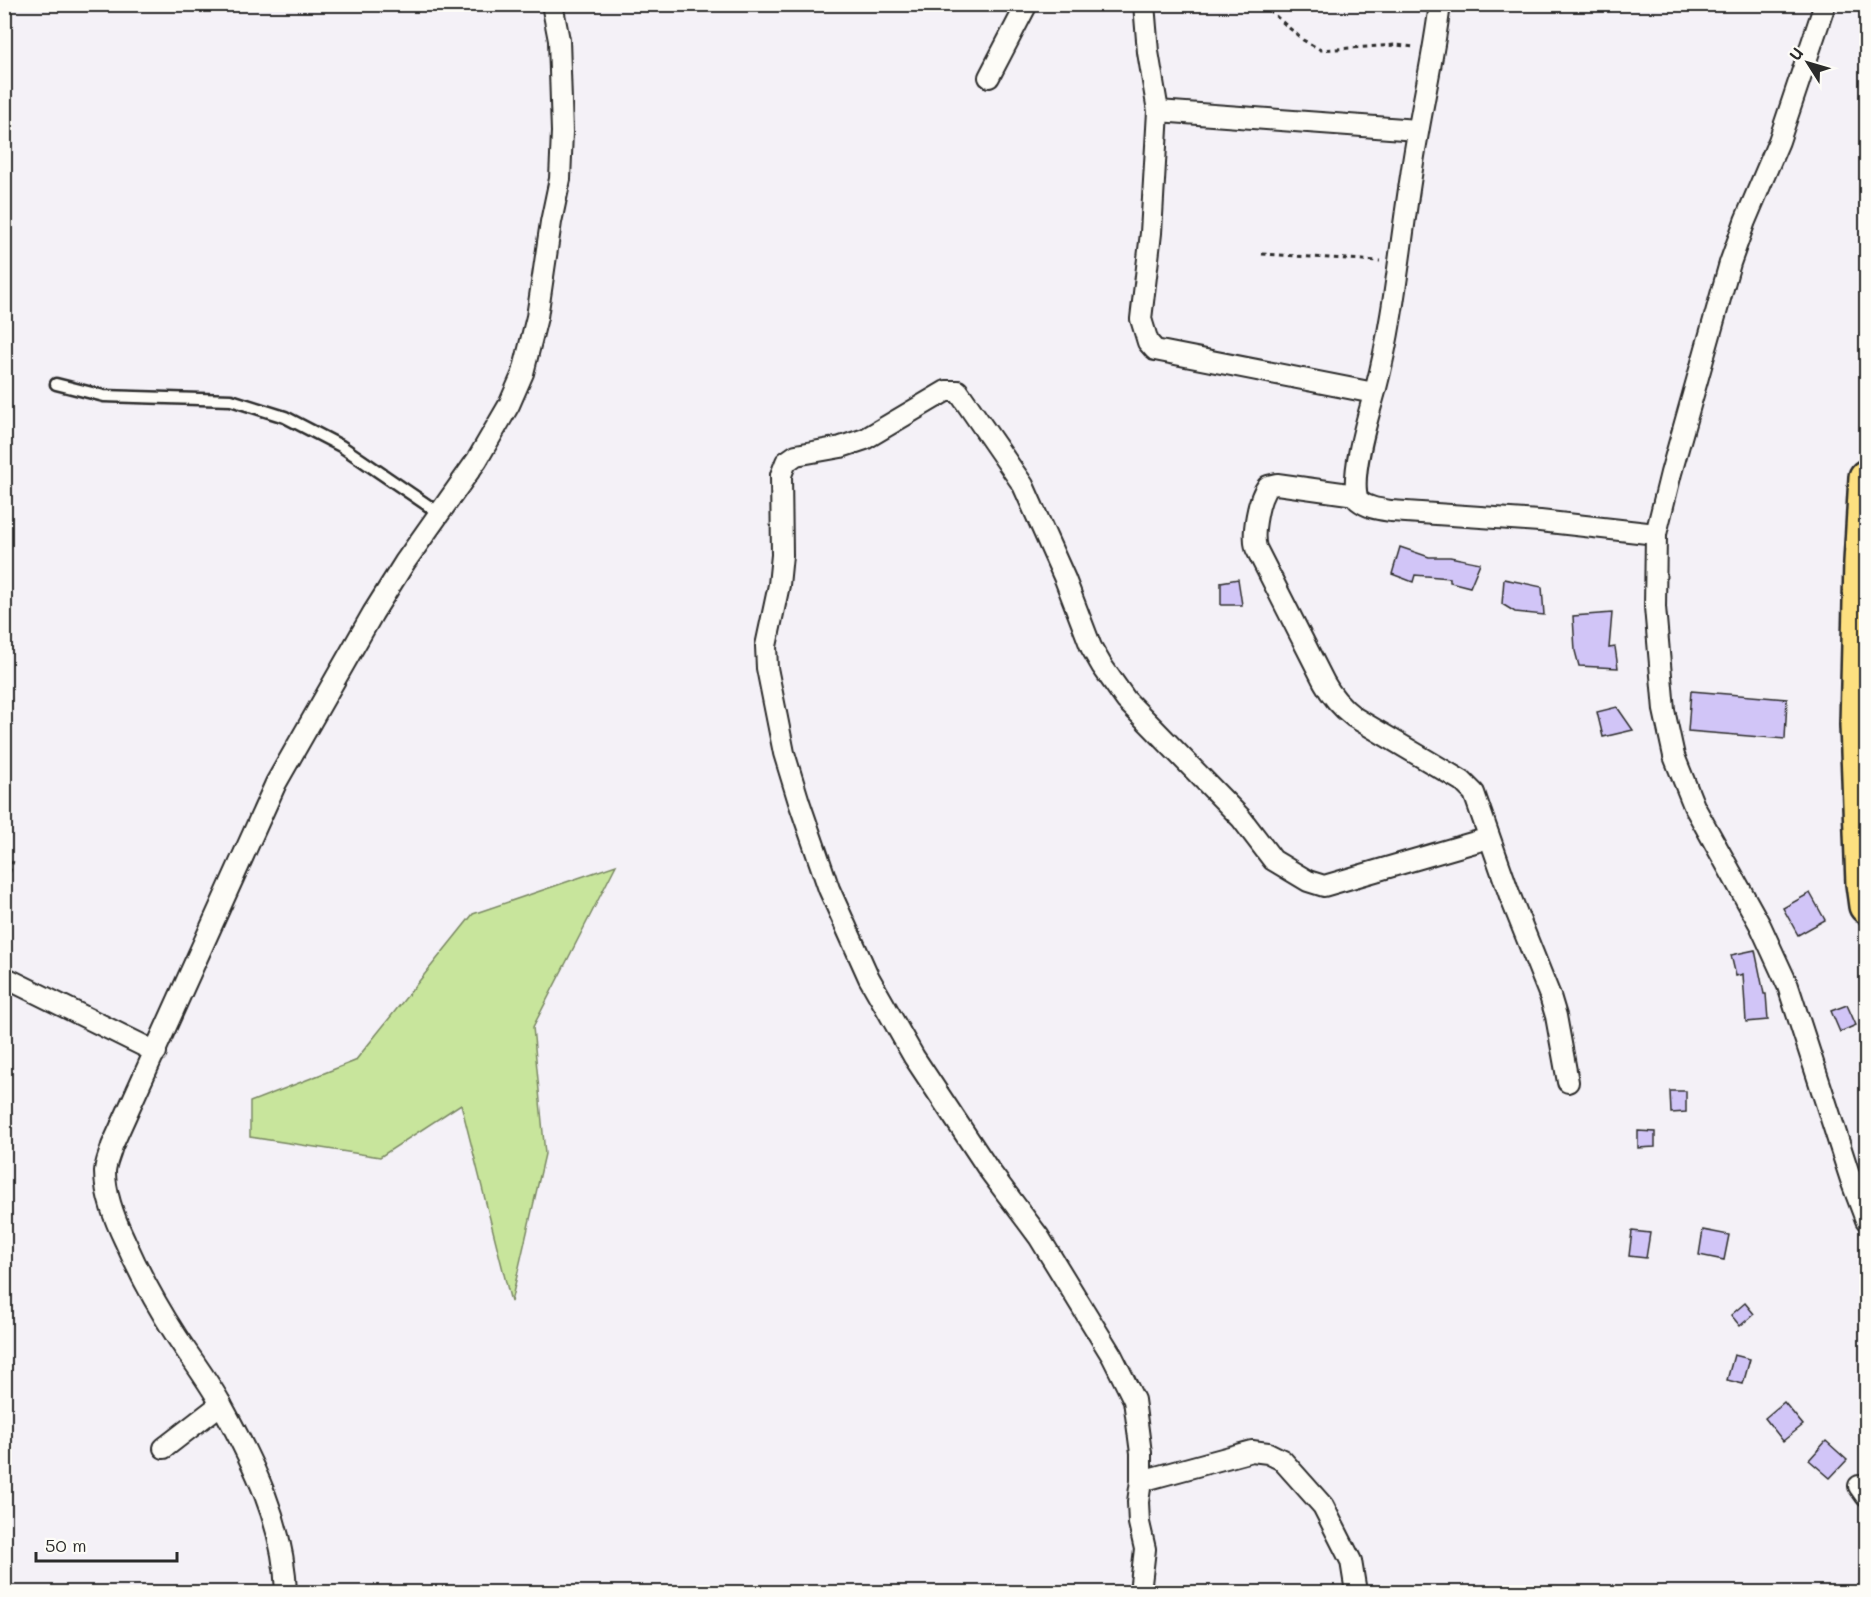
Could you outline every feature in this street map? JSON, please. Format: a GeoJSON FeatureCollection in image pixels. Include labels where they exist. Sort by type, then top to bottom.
{"type":"FeatureCollection","features":[{"type":"Feature","properties":{"kind":"highway"},"geometry":{"type":"LineString","coordinates":[[1866,477],[1861,562],[1857,725],[1863,884],[1866,906]]}},
{"type":"Feature","properties":{"kind":"street"},"geometry":{"type":"LineString","coordinates":[[286,1593],[285,1572],[276,1524],[258,1478],[221,1404],[175,1334],[141,1276],[116,1221],[107,1193],[105,1170],[112,1146],[276,783],[373,613],[477,460],[509,405],[523,373],[537,317],[550,222],[560,179],[562,132],[559,40],[552,4]]}},
{"type":"Feature","properties":{"kind":"street"},"geometry":{"type":"LineString","coordinates":[[988,76],[1028,4]]}},
{"type":"Feature","properties":{"kind":"street"},"geometry":{"type":"LineString","coordinates":[[1144,4],[1148,52],[1158,111],[1151,233],[1141,319],[1148,342],[1155,350],[1374,393]]}},
{"type":"Feature","properties":{"kind":"street"},"geometry":{"type":"LineString","coordinates":[[1356,495],[1361,443],[1387,347],[1418,130],[1434,50],[1440,4]]}},
{"type":"Feature","properties":{"kind":"street"},"geometry":{"type":"LineString","coordinates":[[1825,4],[1779,141],[1730,263],[1671,473],[1656,534],[1656,639],[1664,710],[1674,756],[1694,806],[1760,925],[1785,978],[1866,1220]]}},
{"type":"Feature","properties":{"kind":"street"},"geometry":{"type":"LineString","coordinates":[[1158,111],[1418,130]]}},
{"type":"Feature","properties":{"kind":"street"},"geometry":{"type":"LineString","coordinates":[[1140,1593],[1145,1549],[1139,1523],[1138,1502],[1141,1481],[1139,1425],[1134,1400],[1116,1365],[1040,1237],[989,1170],[914,1057],[880,998],[829,889],[802,813],[784,753],[766,657],[782,555],[782,475],[786,462],[796,455],[841,447],[865,439],[946,391],[958,391],[1023,485],[1065,579],[1091,647],[1102,666],[1132,707],[1241,818],[1273,860],[1308,881],[1324,886],[1489,838]]}},
{"type":"Feature","properties":{"kind":"street"},"geometry":{"type":"LineString","coordinates":[[1568,1082],[1550,996],[1474,793],[1469,787],[1354,717],[1332,696],[1256,548],[1253,536],[1263,495],[1268,486],[1277,484],[1356,495],[1365,505],[1391,511],[1540,522],[1656,534]]}},
{"type":"Feature","properties":{"kind":"street"},"geometry":{"type":"LineString","coordinates":[[4,977],[156,1052]]}},
{"type":"Feature","properties":{"kind":"street"},"geometry":{"type":"LineString","coordinates":[[164,1448],[221,1404]]}},
{"type":"Feature","properties":{"kind":"street"},"geometry":{"type":"LineString","coordinates":[[1141,1481],[1252,1451],[1268,1453],[1282,1460],[1316,1496],[1331,1518],[1351,1561],[1356,1593]]}},
{"type":"Feature","properties":{"kind":"lane"},"geometry":{"type":"LineString","coordinates":[[56,384],[104,396],[231,400],[285,417],[341,446],[439,513]]}},
{"type":"Feature","properties":{"kind":"path"},"geometry":{"type":"LineString","coordinates":[[1262,4],[1303,40],[1321,50],[1396,45],[1434,50]]}},
{"type":"Feature","properties":{"kind":"path"},"geometry":{"type":"LineString","coordinates":[[1262,254],[1398,262]]}},
{"type":"Feature","properties":{"kind":"path"},"geometry":{"type":"LineString","coordinates":[[4,890],[13,861]]}},
{"type":"Feature","properties":{"kind":"green space"},"geometry":{"type":"Polygon","coordinates":[[[616,865],[533,1027],[545,1154],[511,1302],[461,1104],[380,1157],[250,1137],[250,1102],[355,1061],[473,914],[616,865]]]}},
{"type":"Feature","properties":{"kind":"building"},"geometry":{"type":"Polygon","coordinates":[[[1400,547],[1429,557],[1450,557],[1480,563],[1470,587],[1450,582],[1450,578],[1415,575],[1413,582],[1392,574],[1400,547]]]}},
{"type":"Feature","properties":{"kind":"building"},"geometry":{"type":"Polygon","coordinates":[[[1238,579],[1242,605],[1221,605],[1221,582],[1238,579]]]}},
{"type":"Feature","properties":{"kind":"building"},"geometry":{"type":"Polygon","coordinates":[[[1504,579],[1542,587],[1544,615],[1515,612],[1502,604],[1504,579]]]}},
{"type":"Feature","properties":{"kind":"building"},"geometry":{"type":"Polygon","coordinates":[[[1612,613],[1609,648],[1615,647],[1618,668],[1579,666],[1575,651],[1573,616],[1612,613]]]}},
{"type":"Feature","properties":{"kind":"building"},"geometry":{"type":"Polygon","coordinates":[[[1691,691],[1787,699],[1785,739],[1688,731],[1691,691]]]}},
{"type":"Feature","properties":{"kind":"building"},"geometry":{"type":"Polygon","coordinates":[[[1617,707],[1633,730],[1603,737],[1597,712],[1617,707]]]}},
{"type":"Feature","properties":{"kind":"building"},"geometry":{"type":"Polygon","coordinates":[[[1810,893],[1825,920],[1798,935],[1783,908],[1810,893]]]}},
{"type":"Feature","properties":{"kind":"building"},"geometry":{"type":"Polygon","coordinates":[[[1755,950],[1764,994],[1766,994],[1768,1020],[1746,1022],[1743,974],[1736,976],[1731,955],[1755,950]]]}},
{"type":"Feature","properties":{"kind":"building"},"geometry":{"type":"Polygon","coordinates":[[[1847,1005],[1856,1025],[1840,1032],[1831,1011],[1847,1005]]]}},
{"type":"Feature","properties":{"kind":"building"},"geometry":{"type":"Polygon","coordinates":[[[1670,1091],[1686,1091],[1686,1112],[1671,1113],[1670,1091]]]}},
{"type":"Feature","properties":{"kind":"building"},"geometry":{"type":"Polygon","coordinates":[[[1638,1131],[1655,1132],[1655,1147],[1638,1148],[1638,1131]]]}},
{"type":"Feature","properties":{"kind":"building"},"geometry":{"type":"Polygon","coordinates":[[[1703,1230],[1729,1235],[1724,1260],[1699,1255],[1703,1230]]]}},
{"type":"Feature","properties":{"kind":"building"},"geometry":{"type":"Polygon","coordinates":[[[1632,1231],[1650,1233],[1646,1258],[1629,1256],[1632,1231]]]}},
{"type":"Feature","properties":{"kind":"building"},"geometry":{"type":"Polygon","coordinates":[[[1745,1303],[1754,1314],[1740,1326],[1731,1315],[1745,1303]]]}},
{"type":"Feature","properties":{"kind":"building"},"geometry":{"type":"Polygon","coordinates":[[[1734,1355],[1750,1359],[1743,1384],[1727,1380],[1734,1355]]]}},
{"type":"Feature","properties":{"kind":"building"},"geometry":{"type":"Polygon","coordinates":[[[1784,1402],[1803,1425],[1783,1441],[1765,1418],[1784,1402]]]}},
{"type":"Feature","properties":{"kind":"building"},"geometry":{"type":"Polygon","coordinates":[[[1826,1441],[1847,1460],[1830,1478],[1809,1460],[1826,1441]]]}}]}
